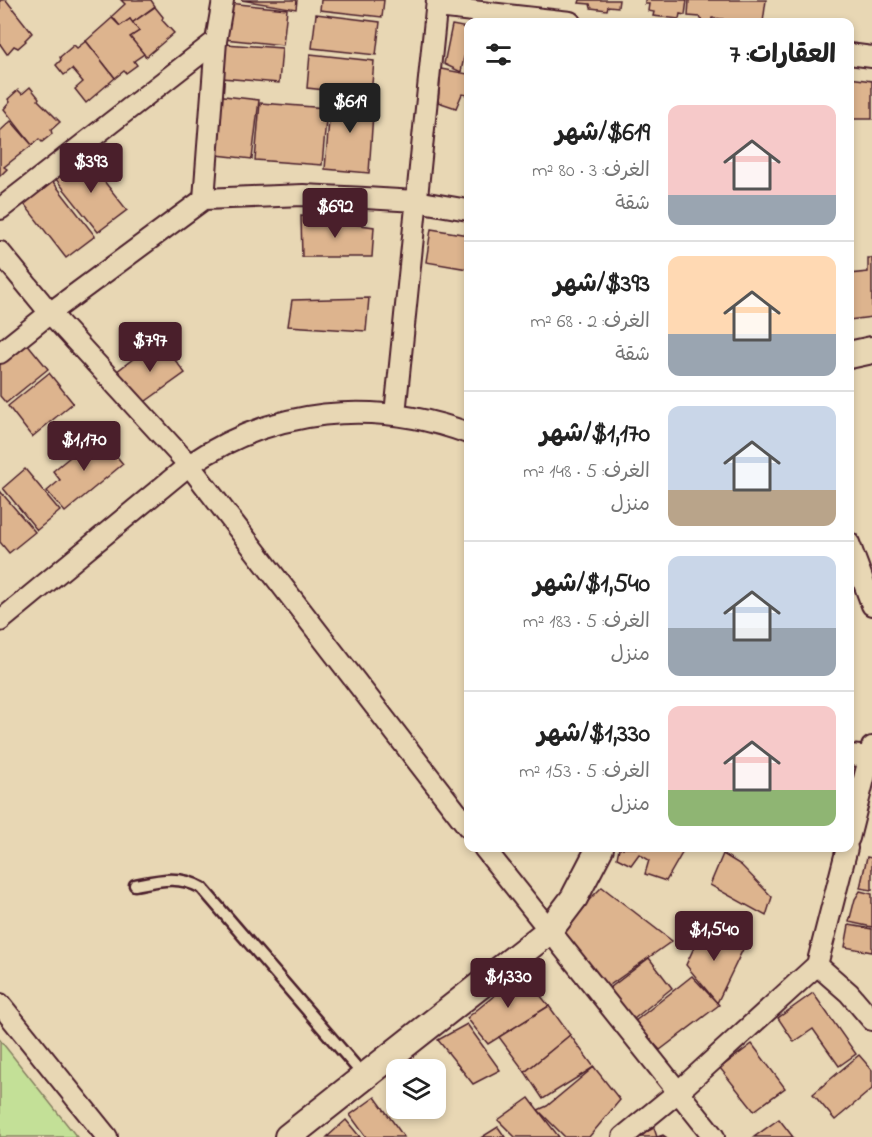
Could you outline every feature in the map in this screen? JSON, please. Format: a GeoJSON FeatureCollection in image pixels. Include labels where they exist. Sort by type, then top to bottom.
{"type":"FeatureCollection","features":[{"type":"Feature","properties":{"kind":"street"},"geometry":{"type":"LineString","coordinates":[[204,199],[216,41],[223,0]]}},
{"type":"Feature","properties":{"kind":"street"},"geometry":{"type":"LineString","coordinates":[[395,414],[437,4],[540,18]]}},
{"type":"Feature","properties":{"kind":"street"},"geometry":{"type":"LineString","coordinates":[[0,208],[216,41]]}},
{"type":"Feature","properties":{"kind":"street"},"geometry":{"type":"LineString","coordinates":[[854,55],[872,57]]}},
{"type":"Feature","properties":{"kind":"street"},"geometry":{"type":"LineString","coordinates":[[0,353],[204,199],[303,195],[416,201],[464,209]]}},
{"type":"Feature","properties":{"kind":"street"},"geometry":{"type":"LineString","coordinates":[[0,252],[50,313],[189,465],[464,822]]}},
{"type":"Feature","properties":{"kind":"street"},"geometry":{"type":"LineString","coordinates":[[854,354],[872,350]]}},
{"type":"Feature","properties":{"kind":"street"},"geometry":{"type":"LineString","coordinates":[[0,621],[189,465],[213,449],[250,432],[296,418],[345,412],[395,414],[441,423],[464,432]]}},
{"type":"Feature","properties":{"kind":"street"},"geometry":{"type":"LineString","coordinates":[[854,556],[872,604]]}},
{"type":"Feature","properties":{"kind":"street"},"geometry":{"type":"LineString","coordinates":[[854,755],[871,753],[854,819]]}},
{"type":"Feature","properties":{"kind":"street"},"geometry":{"type":"LineString","coordinates":[[487,852],[714,1137]]}},
{"type":"Feature","properties":{"kind":"street"},"geometry":{"type":"LineString","coordinates":[[288,1137],[549,931],[574,898],[598,852]]}},
{"type":"Feature","properties":{"kind":"street"},"geometry":{"type":"LineString","coordinates":[[622,1137],[678,1092],[817,965],[845,852]]}},
{"type":"Feature","properties":{"kind":"street"},"geometry":{"type":"LineString","coordinates":[[817,965],[849,993],[872,1020]]}},
{"type":"Feature","properties":{"kind":"street"},"geometry":{"type":"LineString","coordinates":[[0,1004],[107,1137]]}},
{"type":"Feature","properties":{"kind":"lane"},"geometry":{"type":"LineString","coordinates":[[135,885],[170,878],[192,882],[202,888],[363,1076]]}},
{"type":"Feature","properties":{"kind":"green space"},"geometry":{"type":"Polygon","coordinates":[[[0,1040],[77,1137],[0,1137],[0,1040]]]}},
{"type":"Feature","properties":{"kind":"building"},"geometry":{"type":"Polygon","coordinates":[[[0,0],[6,0],[32,33],[18,48],[14,46],[7,54],[0,44],[0,0]]]}},
{"type":"Feature","properties":{"kind":"building"},"geometry":{"type":"Polygon","coordinates":[[[121,0],[151,0],[155,6],[132,23],[130,19],[120,26],[112,16],[125,4],[121,0]]]}},
{"type":"Feature","properties":{"kind":"building"},"geometry":{"type":"Polygon","coordinates":[[[241,0],[297,0],[296,9],[241,0]]]}},
{"type":"Feature","properties":{"kind":"building"},"geometry":{"type":"Polygon","coordinates":[[[321,0],[384,0],[382,17],[320,10],[321,0]]]}},
{"type":"Feature","properties":{"kind":"building"},"geometry":{"type":"Polygon","coordinates":[[[580,0],[619,0],[618,7],[608,6],[607,10],[591,8],[590,4],[579,3],[580,0]]]}},
{"type":"Feature","properties":{"kind":"building"},"geometry":{"type":"Polygon","coordinates":[[[645,0],[687,0],[685,15],[680,14],[679,18],[653,16],[654,12],[648,11],[649,4],[645,4],[645,0]]]}},
{"type":"Feature","properties":{"kind":"building"},"geometry":{"type":"Polygon","coordinates":[[[689,0],[766,0],[764,18],[688,16],[689,0]]]}},
{"type":"Feature","properties":{"kind":"building"},"geometry":{"type":"Polygon","coordinates":[[[228,3],[287,9],[283,45],[224,39],[228,3]]]}},
{"type":"Feature","properties":{"kind":"building"},"geometry":{"type":"Polygon","coordinates":[[[155,7],[163,17],[162,20],[174,33],[146,57],[130,37],[139,31],[132,23],[155,7]]]}},
{"type":"Feature","properties":{"kind":"building"},"geometry":{"type":"Polygon","coordinates":[[[316,14],[380,22],[376,55],[312,48],[316,14]]]}},
{"type":"Feature","properties":{"kind":"building"},"geometry":{"type":"Polygon","coordinates":[[[112,18],[120,26],[130,19],[139,31],[130,37],[144,54],[134,61],[137,65],[115,78],[86,41],[112,18]]]}},
{"type":"Feature","properties":{"kind":"building"},"geometry":{"type":"Polygon","coordinates":[[[452,25],[464,27],[464,57],[461,72],[444,64],[452,25]]]}},
{"type":"Feature","properties":{"kind":"building"},"geometry":{"type":"Polygon","coordinates":[[[86,41],[115,78],[86,103],[75,89],[83,82],[72,69],[64,75],[56,65],[61,60],[60,57],[74,45],[77,48],[86,41]]]}},
{"type":"Feature","properties":{"kind":"building"},"geometry":{"type":"Polygon","coordinates":[[[225,44],[282,48],[279,83],[222,78],[225,44]]]}},
{"type":"Feature","properties":{"kind":"building"},"geometry":{"type":"Polygon","coordinates":[[[310,54],[374,61],[371,95],[307,88],[310,54]]]}},
{"type":"Feature","properties":{"kind":"building"},"geometry":{"type":"Polygon","coordinates":[[[441,69],[464,73],[464,94],[462,94],[456,108],[438,102],[441,69]]]}},
{"type":"Feature","properties":{"kind":"building"},"geometry":{"type":"Polygon","coordinates":[[[854,79],[872,81],[872,119],[854,119],[854,79]]]}},
{"type":"Feature","properties":{"kind":"building"},"geometry":{"type":"Polygon","coordinates":[[[30,87],[39,98],[38,100],[60,122],[51,130],[52,134],[42,142],[39,139],[32,145],[4,109],[10,102],[8,99],[18,90],[22,94],[30,87]]]}},
{"type":"Feature","properties":{"kind":"building"},"geometry":{"type":"Polygon","coordinates":[[[215,95],[259,100],[252,159],[208,154],[215,95]]]}},
{"type":"Feature","properties":{"kind":"building"},"geometry":{"type":"Polygon","coordinates":[[[326,95],[374,98],[369,173],[325,169],[330,108],[326,95]]]}},
{"type":"Feature","properties":{"kind":"building"},"geometry":{"type":"Polygon","coordinates":[[[260,103],[327,108],[322,165],[255,160],[260,103]]]}},
{"type":"Feature","properties":{"kind":"building"},"geometry":{"type":"Polygon","coordinates":[[[11,121],[32,145],[4,167],[7,169],[0,176],[0,131],[11,121]]]}},
{"type":"Feature","properties":{"kind":"building"},"geometry":{"type":"Polygon","coordinates":[[[84,156],[127,210],[98,232],[55,178],[84,156]]]}},
{"type":"Feature","properties":{"kind":"building"},"geometry":{"type":"Polygon","coordinates":[[[50,178],[95,236],[66,258],[21,200],[50,178]]]}},
{"type":"Feature","properties":{"kind":"building"},"geometry":{"type":"Polygon","coordinates":[[[301,216],[374,227],[372,257],[302,257],[301,216]]]}},
{"type":"Feature","properties":{"kind":"building"},"geometry":{"type":"Polygon","coordinates":[[[431,229],[464,234],[464,268],[426,262],[431,229]]]}},
{"type":"Feature","properties":{"kind":"building"},"geometry":{"type":"Polygon","coordinates":[[[868,258],[872,258],[872,317],[854,319],[854,273],[868,272],[868,258]]]}},
{"type":"Feature","properties":{"kind":"building"},"geometry":{"type":"Polygon","coordinates":[[[369,298],[366,331],[288,326],[292,300],[369,298]]]}},
{"type":"Feature","properties":{"kind":"building"},"geometry":{"type":"Polygon","coordinates":[[[159,339],[185,373],[139,406],[116,372],[159,339]]]}},
{"type":"Feature","properties":{"kind":"building"},"geometry":{"type":"Polygon","coordinates":[[[26,342],[48,369],[6,403],[0,396],[0,363],[26,342]]]}},
{"type":"Feature","properties":{"kind":"building"},"geometry":{"type":"Polygon","coordinates":[[[49,373],[73,403],[32,437],[8,406],[49,373]]]}},
{"type":"Feature","properties":{"kind":"building"},"geometry":{"type":"Polygon","coordinates":[[[98,434],[123,464],[65,512],[47,491],[60,480],[53,471],[98,434]]]}},
{"type":"Feature","properties":{"kind":"building"},"geometry":{"type":"Polygon","coordinates":[[[25,469],[60,511],[37,530],[3,488],[25,469]]]}},
{"type":"Feature","properties":{"kind":"building"},"geometry":{"type":"Polygon","coordinates":[[[0,491],[35,532],[9,553],[0,542],[0,491]]]}},
{"type":"Feature","properties":{"kind":"building"},"geometry":{"type":"Polygon","coordinates":[[[618,852],[683,852],[666,881],[645,874],[649,860],[639,854],[631,865],[617,858],[618,852]]]}},
{"type":"Feature","properties":{"kind":"building"},"geometry":{"type":"Polygon","coordinates":[[[723,854],[741,865],[772,897],[766,916],[710,885],[723,854]]]}},
{"type":"Feature","properties":{"kind":"building"},"geometry":{"type":"Polygon","coordinates":[[[867,857],[872,858],[872,890],[860,888],[867,857]]]}},
{"type":"Feature","properties":{"kind":"building"},"geometry":{"type":"Polygon","coordinates":[[[602,887],[672,941],[607,987],[559,930],[602,887]]]}},
{"type":"Feature","properties":{"kind":"building"},"geometry":{"type":"Polygon","coordinates":[[[860,891],[872,894],[872,927],[849,922],[855,899],[860,891]]]}},
{"type":"Feature","properties":{"kind":"building"},"geometry":{"type":"Polygon","coordinates":[[[849,925],[872,929],[872,952],[845,947],[849,925]]]}},
{"type":"Feature","properties":{"kind":"building"},"geometry":{"type":"Polygon","coordinates":[[[703,928],[744,947],[717,1003],[686,965],[703,928]]]}},
{"type":"Feature","properties":{"kind":"building"},"geometry":{"type":"Polygon","coordinates":[[[649,958],[672,988],[629,1023],[606,991],[649,958]]]}},
{"type":"Feature","properties":{"kind":"building"},"geometry":{"type":"Polygon","coordinates":[[[522,973],[549,1006],[488,1044],[467,1018],[522,973]]]}},
{"type":"Feature","properties":{"kind":"building"},"geometry":{"type":"Polygon","coordinates":[[[692,976],[719,1005],[660,1050],[634,1022],[692,976]]]}},
{"type":"Feature","properties":{"kind":"building"},"geometry":{"type":"Polygon","coordinates":[[[813,993],[856,1054],[839,1066],[813,1029],[794,1042],[778,1018],[813,993]]]}},
{"type":"Feature","properties":{"kind":"building"},"geometry":{"type":"Polygon","coordinates":[[[549,1006],[570,1035],[525,1072],[499,1037],[549,1006]]]}},
{"type":"Feature","properties":{"kind":"building"},"geometry":{"type":"Polygon","coordinates":[[[467,1024],[500,1070],[473,1084],[438,1040],[467,1024]]]}},
{"type":"Feature","properties":{"kind":"building"},"geometry":{"type":"Polygon","coordinates":[[[570,1035],[594,1067],[543,1099],[525,1072],[570,1035]]]}},
{"type":"Feature","properties":{"kind":"building"},"geometry":{"type":"Polygon","coordinates":[[[752,1044],[785,1088],[754,1111],[720,1068],[752,1044]]]}},
{"type":"Feature","properties":{"kind":"building"},"geometry":{"type":"Polygon","coordinates":[[[859,1055],[872,1070],[872,1089],[835,1120],[813,1094],[859,1055]]]}},
{"type":"Feature","properties":{"kind":"building"},"geometry":{"type":"Polygon","coordinates":[[[594,1067],[620,1100],[589,1137],[565,1137],[538,1110],[547,1106],[594,1067]]]}},
{"type":"Feature","properties":{"kind":"building"},"geometry":{"type":"Polygon","coordinates":[[[375,1097],[386,1112],[386,1119],[391,1119],[404,1137],[366,1137],[350,1115],[375,1097]]]}},
{"type":"Feature","properties":{"kind":"building"},"geometry":{"type":"Polygon","coordinates":[[[529,1098],[559,1137],[515,1137],[498,1120],[529,1098]]]}},
{"type":"Feature","properties":{"kind":"building"},"geometry":{"type":"Polygon","coordinates":[[[779,1119],[793,1137],[754,1137],[779,1119]]]}},
{"type":"Feature","properties":{"kind":"building"},"geometry":{"type":"Polygon","coordinates":[[[346,1120],[360,1137],[327,1137],[346,1120]]]}},
{"type":"Feature","properties":{"kind":"building"},"geometry":{"type":"Polygon","coordinates":[[[498,1127],[505,1137],[482,1137],[498,1127]]]}},
{"type":"Feature","properties":{"kind":"building"},"geometry":{"type":"Polygon","coordinates":[[[654,1128],[657,1137],[636,1137],[654,1128]]]}}]}
